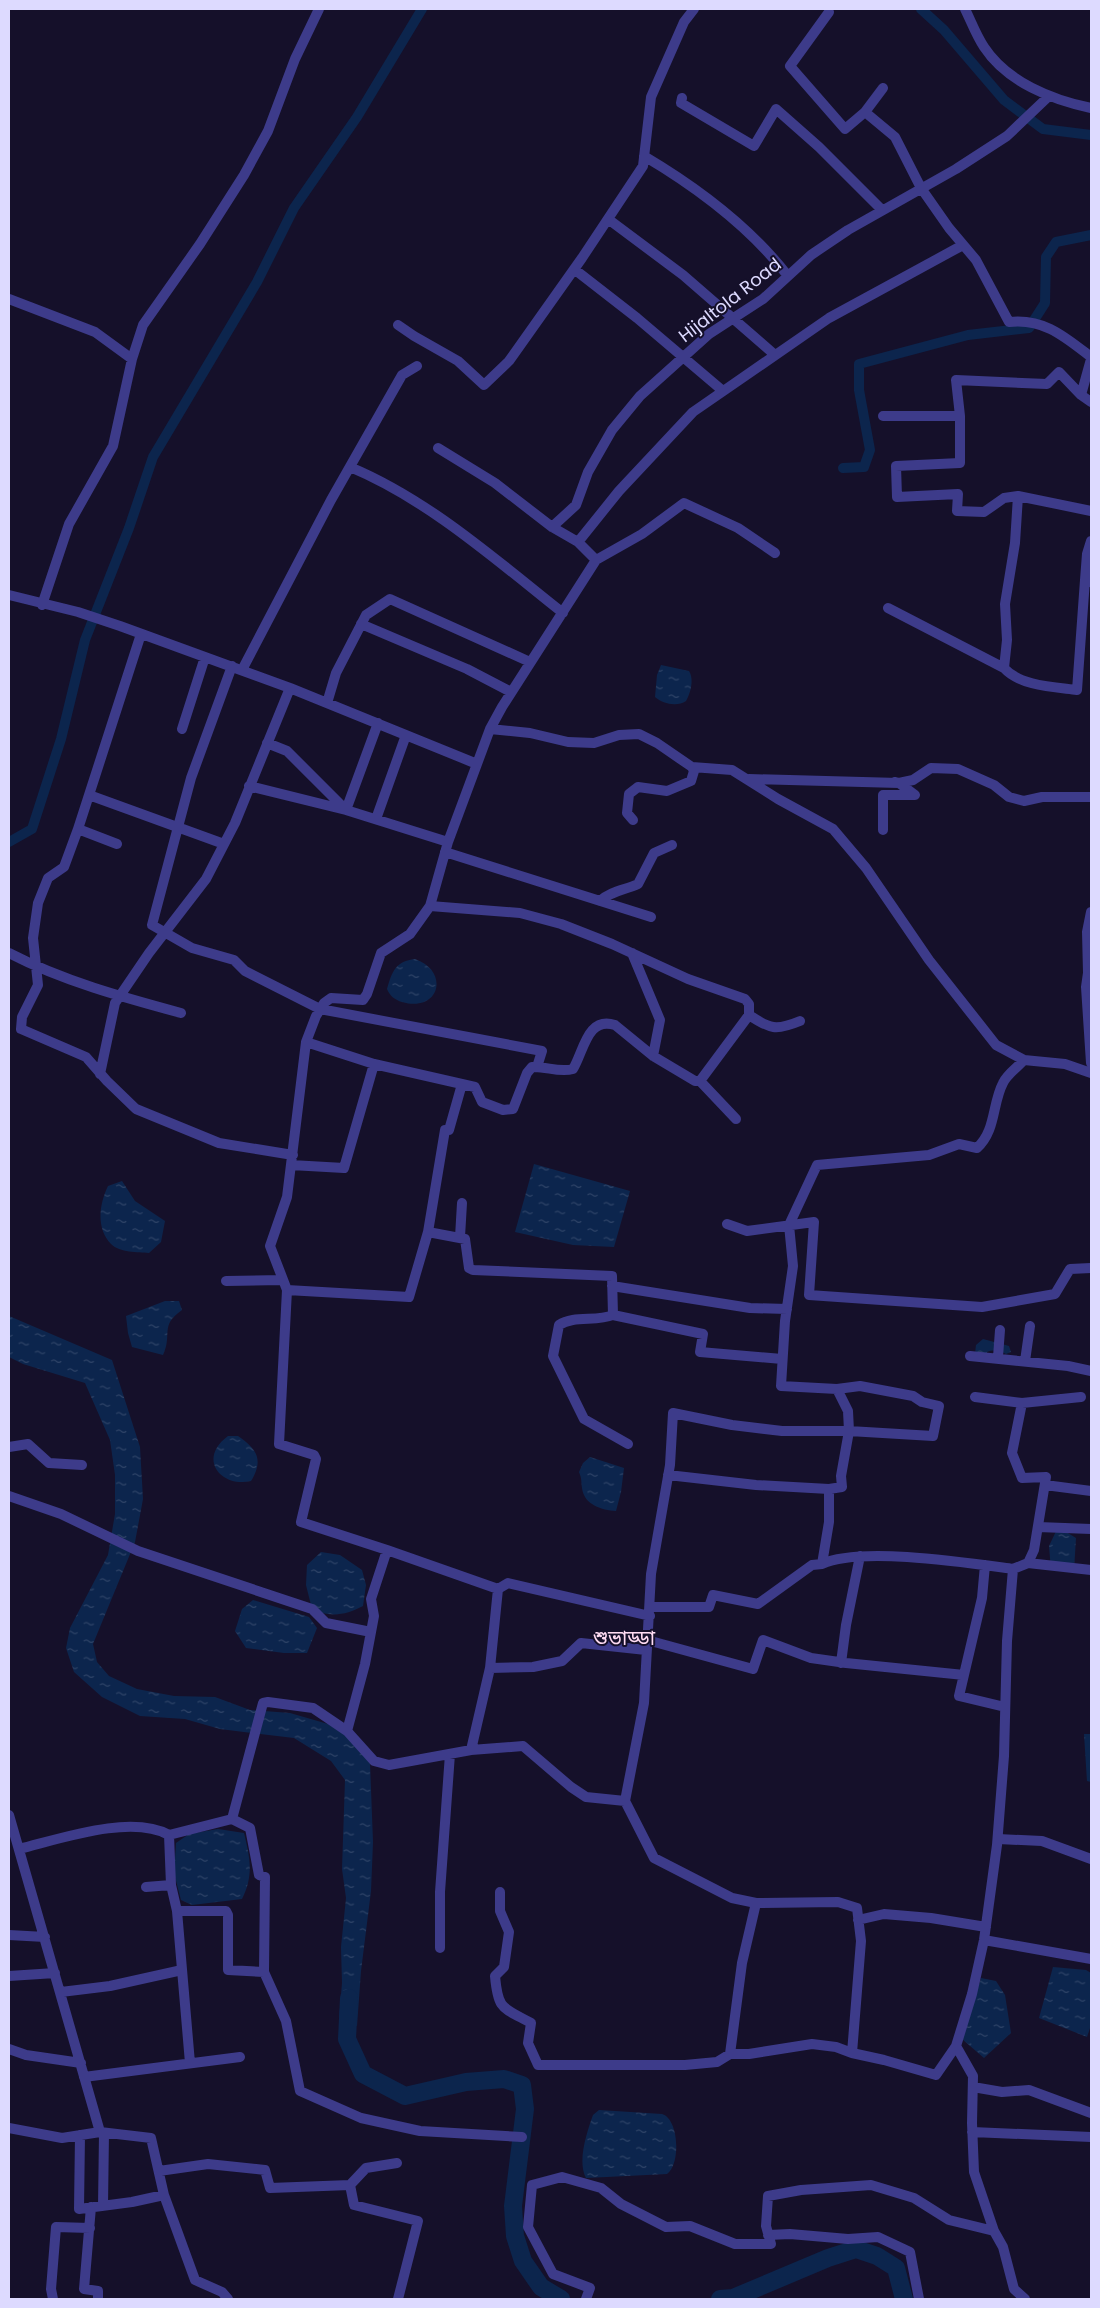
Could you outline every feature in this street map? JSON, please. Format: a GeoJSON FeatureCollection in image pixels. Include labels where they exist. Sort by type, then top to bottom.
{"type":"FeatureCollection","features":[{"type":"Feature","properties":{"kind":"street"},"geometry":{"type":"LineString","coordinates":[[42,605],[69,524],[113,446],[132,359],[143,325],[205,237],[244,175],[264,138],[295,59],[319,9]]}},
{"type":"Feature","properties":{"kind":"street"},"geometry":{"type":"LineString","coordinates":[[398,325],[458,361],[484,385],[509,360],[574,269],[643,166],[651,97],[684,22],[694,9]]}},
{"type":"Feature","properties":{"kind":"street"},"geometry":{"type":"LineString","coordinates":[[965,9],[984,47],[1002,66],[1028,86],[1049,96],[1091,108]]}},
{"type":"Feature","properties":{"kind":"street"},"geometry":{"type":"LineString","coordinates":[[829,12],[790,66],[845,129],[865,112],[883,88]]}},
{"type":"Feature","properties":{"kind":"street","name":"Hijaltola Road"},"geometry":{"type":"LineString","coordinates":[[552,527],[576,505],[588,472],[612,430],[640,396],[709,334],[763,298],[819,250],[848,230],[956,169],[1006,136],[1049,96]]}},
{"type":"Feature","properties":{"kind":"street"},"geometry":{"type":"LineString","coordinates":[[682,98],[681,103],[754,146],[776,109],[819,147],[882,210]]}},
{"type":"Feature","properties":{"kind":"street"},"geometry":{"type":"LineString","coordinates":[[865,112],[895,137],[921,188],[949,228],[976,260],[1009,322],[1026,320],[1060,333],[1091,358],[1081,395]]}},
{"type":"Feature","properties":{"kind":"street"},"geometry":{"type":"LineString","coordinates":[[644,156],[683,179],[733,220],[771,255],[788,276]]}},
{"type":"Feature","properties":{"kind":"street"},"geometry":{"type":"LineString","coordinates":[[608,219],[683,275],[775,355]]}},
{"type":"Feature","properties":{"kind":"street"},"geometry":{"type":"LineString","coordinates":[[578,542],[619,491],[693,412],[828,318],[963,245]]}},
{"type":"Feature","properties":{"kind":"street"},"geometry":{"type":"LineString","coordinates":[[574,269],[638,318],[723,392]]}},
{"type":"Feature","properties":{"kind":"street"},"geometry":{"type":"LineString","coordinates":[[9,299],[95,332],[132,359]]}},
{"type":"Feature","properties":{"kind":"street"},"geometry":{"type":"LineString","coordinates":[[242,670],[350,467],[402,375],[416,366]]}},
{"type":"Feature","properties":{"kind":"street"},"geometry":{"type":"LineString","coordinates":[[1091,402],[1081,395],[1058,372],[1047,384],[956,380],[960,416],[960,463],[896,466],[896,497],[958,494],[957,511],[984,512],[1004,498],[1018,496],[1091,511]]}},
{"type":"Feature","properties":{"kind":"street"},"geometry":{"type":"LineString","coordinates":[[883,416],[960,416]]}},
{"type":"Feature","properties":{"kind":"street"},"geometry":{"type":"LineString","coordinates":[[438,448],[494,483],[552,527],[578,542],[596,560]]}},
{"type":"Feature","properties":{"kind":"street"},"geometry":{"type":"LineString","coordinates":[[350,467],[382,480],[439,517],[562,613]]}},
{"type":"Feature","properties":{"kind":"street"},"geometry":{"type":"LineString","coordinates":[[1004,668],[1008,640],[1005,604],[1014,543],[1018,496]]}},
{"type":"Feature","properties":{"kind":"street"},"geometry":{"type":"LineString","coordinates":[[498,1589],[388,1550],[301,1522],[316,1459],[314,1455],[279,1444],[287,1290],[270,1246],[287,1197],[306,1042],[324,1003],[331,998],[362,1000],[367,994],[381,953],[410,934],[430,906],[448,842],[490,730],[511,692],[596,560],[642,534],[684,503],[738,528],[775,553]]}},
{"type":"Feature","properties":{"kind":"street"},"geometry":{"type":"LineString","coordinates":[[888,608],[1004,668],[1010,675],[1048,686],[1077,690],[1091,541]]}},
{"type":"Feature","properties":{"kind":"street"},"geometry":{"type":"LineString","coordinates":[[9,595],[42,605],[78,612],[232,666],[477,764]]}},
{"type":"Feature","properties":{"kind":"street"},"geometry":{"type":"LineString","coordinates":[[327,703],[336,673],[366,615],[390,599],[530,662]]}},
{"type":"Feature","properties":{"kind":"street"},"geometry":{"type":"LineString","coordinates":[[361,624],[467,670],[511,692]]}},
{"type":"Feature","properties":{"kind":"street"},"geometry":{"type":"LineString","coordinates":[[141,634],[64,867],[48,878],[38,903],[33,938],[38,985],[22,1017],[21,1029],[86,1057],[100,1074],[136,1109],[219,1143],[292,1160],[344,1168],[374,1064]]}},
{"type":"Feature","properties":{"kind":"street"},"geometry":{"type":"LineString","coordinates":[[182,728],[205,657]]}},
{"type":"Feature","properties":{"kind":"street"},"geometry":{"type":"LineString","coordinates":[[232,666],[191,778],[152,925],[192,948],[234,960],[245,971],[320,1009],[542,1050],[537,1067]]}},
{"type":"Feature","properties":{"kind":"street"},"geometry":{"type":"LineString","coordinates":[[100,1074],[115,1003],[165,932],[206,879],[250,786],[290,688]]}},
{"type":"Feature","properties":{"kind":"street"},"geometry":{"type":"LineString","coordinates":[[346,810],[378,723]]}},
{"type":"Feature","properties":{"kind":"street"},"geometry":{"type":"LineString","coordinates":[[490,730],[530,733],[568,742],[594,743],[620,734],[638,734],[657,743],[692,767],[732,770],[833,829],[866,868],[930,960],[996,1045],[1024,1060],[1065,1064],[1091,1073]]}},
{"type":"Feature","properties":{"kind":"street"},"geometry":{"type":"LineString","coordinates":[[376,819],[406,734]]}},
{"type":"Feature","properties":{"kind":"street"},"geometry":{"type":"LineString","coordinates":[[267,743],[287,751],[346,810]]}},
{"type":"Feature","properties":{"kind":"street"},"geometry":{"type":"LineString","coordinates":[[633,820],[628,813],[629,794],[638,787],[667,791],[690,781],[694,771],[692,767]]}},
{"type":"Feature","properties":{"kind":"street"},"geometry":{"type":"LineString","coordinates":[[747,779],[898,783],[913,780],[931,768],[958,769],[994,785],[1009,797],[1024,802],[1042,797],[1091,797]]}},
{"type":"Feature","properties":{"kind":"street"},"geometry":{"type":"LineString","coordinates":[[883,830],[883,795],[915,794],[884,777]]}},
{"type":"Feature","properties":{"kind":"street"},"geometry":{"type":"LineString","coordinates":[[250,786],[346,810],[448,842]]}},
{"type":"Feature","properties":{"kind":"street"},"geometry":{"type":"LineString","coordinates":[[89,795],[224,844]]}},
{"type":"Feature","properties":{"kind":"street"},"geometry":{"type":"LineString","coordinates":[[78,829],[117,844]]}},
{"type":"Feature","properties":{"kind":"street"},"geometry":{"type":"LineString","coordinates":[[600,901],[609,893],[620,892],[638,884],[654,853],[672,844]]}},
{"type":"Feature","properties":{"kind":"street"},"geometry":{"type":"LineString","coordinates":[[445,852],[651,917]]}},
{"type":"Feature","properties":{"kind":"street"},"geometry":{"type":"LineString","coordinates":[[430,906],[520,913],[561,924],[632,953],[688,979],[745,999],[749,1004],[749,1015],[700,1081]]}},
{"type":"Feature","properties":{"kind":"street"},"geometry":{"type":"LineString","coordinates":[[1091,912],[1087,932],[1090,973],[1086,987],[1091,1063]]}},
{"type":"Feature","properties":{"kind":"street"},"geometry":{"type":"LineString","coordinates":[[9,953],[36,967],[119,997],[181,1013]]}},
{"type":"Feature","properties":{"kind":"street"},"geometry":{"type":"LineString","coordinates":[[632,953],[660,1020],[653,1056]]}},
{"type":"Feature","properties":{"kind":"street"},"geometry":{"type":"LineString","coordinates":[[749,1015],[767,1027],[783,1028],[800,1021]]}},
{"type":"Feature","properties":{"kind":"street"},"geometry":{"type":"LineString","coordinates":[[306,1042],[374,1064],[477,1088],[482,1102],[503,1110],[513,1109],[527,1073],[532,1067],[553,1070],[573,1069],[593,1028],[602,1023],[616,1025],[653,1056],[696,1081],[700,1081],[736,1119]]}},
{"type":"Feature","properties":{"kind":"street"},"geometry":{"type":"LineString","coordinates":[[852,2053],[861,1941],[857,1908],[838,1902],[756,1903],[732,1898],[654,1858],[625,1801],[644,1702],[651,1574],[668,1475],[673,1413],[723,1424],[782,1431],[850,1431],[932,1436],[939,1406],[922,1402],[913,1396],[860,1386],[837,1389],[781,1386],[787,1309],[793,1266],[789,1225],[817,1165],[929,1155],[959,1144],[977,1148],[984,1141],[993,1120],[1003,1082],[1024,1060]]}},
{"type":"Feature","properties":{"kind":"street"},"geometry":{"type":"LineString","coordinates":[[287,1290],[409,1297],[428,1232],[445,1130],[449,1130],[462,1084]]}},
{"type":"Feature","properties":{"kind":"street"},"geometry":{"type":"LineString","coordinates":[[460,1237],[462,1203]]}},
{"type":"Feature","properties":{"kind":"street"},"geometry":{"type":"LineString","coordinates":[[727,1224],[747,1231],[814,1222],[809,1295],[982,1306],[1054,1294],[1070,1269],[1091,1268]]}},
{"type":"Feature","properties":{"kind":"street"},"geometry":{"type":"LineString","coordinates":[[428,1232],[460,1237],[467,1241],[469,1268],[473,1270],[612,1276],[613,1314]]}},
{"type":"Feature","properties":{"kind":"street"},"geometry":{"type":"LineString","coordinates":[[226,1282],[282,1280]]}},
{"type":"Feature","properties":{"kind":"street"},"geometry":{"type":"LineString","coordinates":[[612,1286],[750,1308],[787,1309]]}},
{"type":"Feature","properties":{"kind":"street"},"geometry":{"type":"LineString","coordinates":[[628,1444],[584,1419],[553,1356],[559,1325],[565,1320],[603,1319],[613,1314],[703,1334],[700,1352],[782,1359]]}},
{"type":"Feature","properties":{"kind":"street"},"geometry":{"type":"LineString","coordinates":[[1025,1360],[1030,1326]]}},
{"type":"Feature","properties":{"kind":"street"},"geometry":{"type":"LineString","coordinates":[[998,1357],[1000,1330]]}},
{"type":"Feature","properties":{"kind":"street"},"geometry":{"type":"LineString","coordinates":[[970,1356],[1025,1360],[1091,1371]]}},
{"type":"Feature","properties":{"kind":"street"},"geometry":{"type":"LineString","coordinates":[[668,1475],[756,1485],[829,1489],[842,1487],[841,1476],[850,1431],[848,1411],[837,1389]]}},
{"type":"Feature","properties":{"kind":"street"},"geometry":{"type":"LineString","coordinates":[[975,1397],[1022,1403],[1081,1397]]}},
{"type":"Feature","properties":{"kind":"street"},"geometry":{"type":"LineString","coordinates":[[1022,1403],[1012,1453],[1022,1478],[1046,1477],[1034,1550],[1028,1563]]}},
{"type":"Feature","properties":{"kind":"street"},"geometry":{"type":"LineString","coordinates":[[9,1447],[28,1444],[49,1463],[82,1465]]}},
{"type":"Feature","properties":{"kind":"street"},"geometry":{"type":"LineString","coordinates":[[1045,1485],[1091,1491]]}},
{"type":"Feature","properties":{"kind":"street"},"geometry":{"type":"LineString","coordinates":[[822,1564],[829,1522],[829,1489]]}},
{"type":"Feature","properties":{"kind":"street"},"geometry":{"type":"LineString","coordinates":[[9,1496],[61,1514],[138,1551],[250,1586],[312,1609],[326,1623],[371,1632]]}},
{"type":"Feature","properties":{"kind":"street"},"geometry":{"type":"LineString","coordinates":[[1038,1527],[1091,1529]]}},
{"type":"Feature","properties":{"kind":"street"},"geometry":{"type":"LineString","coordinates":[[347,1731],[374,1616],[371,1599],[388,1550]]}},
{"type":"Feature","properties":{"kind":"street"},"geometry":{"type":"LineString","coordinates":[[498,1589],[508,1583],[650,1611],[709,1607],[713,1594],[758,1604],[812,1565],[860,1556],[949,1561],[1013,1569],[1028,1563],[1091,1570]]}},
{"type":"Feature","properties":{"kind":"street"},"geometry":{"type":"LineString","coordinates":[[841,1663],[846,1625],[860,1556]]}},
{"type":"Feature","properties":{"kind":"street"},"geometry":{"type":"LineString","coordinates":[[985,1565],[982,1598],[959,1696],[1005,1707]]}},
{"type":"Feature","properties":{"kind":"street"},"geometry":{"type":"LineString","coordinates":[[500,1892],[500,1911],[509,1932],[504,1967],[495,1976],[497,1999],[506,2009],[531,2023],[528,2043],[538,2065],[717,2062],[730,2054],[749,2054],[812,2044],[836,2047],[936,2075],[956,2046],[972,1994],[986,1927],[998,1839],[1004,1756],[1007,1641],[1013,1569]]}},
{"type":"Feature","properties":{"kind":"street"},"geometry":{"type":"LineString","coordinates":[[472,1750],[490,1668],[498,1589]]}},
{"type":"Feature","properties":{"kind":"street"},"geometry":{"type":"LineString","coordinates":[[490,1668],[533,1667],[562,1661],[581,1643],[647,1645],[753,1669],[763,1640],[811,1658],[841,1663],[964,1675]]}},
{"type":"Feature","properties":{"kind":"street"},"geometry":{"type":"LineString","coordinates":[[232,1819],[263,1703],[268,1702],[313,1708],[347,1731],[374,1762],[389,1765],[472,1750],[523,1746],[571,1788],[586,1797],[625,1801]]}},
{"type":"Feature","properties":{"kind":"street"},"geometry":{"type":"LineString","coordinates":[[440,1948],[440,1892],[450,1754]]}},
{"type":"Feature","properties":{"kind":"street"},"geometry":{"type":"LineString","coordinates":[[19,1849],[118,1827],[157,1828],[169,1835],[232,1819],[250,1828],[259,1874],[265,1877],[264,1972],[286,2021],[300,2090],[361,2118],[412,2129],[522,2137]]}},
{"type":"Feature","properties":{"kind":"street"},"geometry":{"type":"LineString","coordinates":[[10,1820],[102,2133],[103,2206]]}},
{"type":"Feature","properties":{"kind":"street"},"geometry":{"type":"LineString","coordinates":[[169,1835],[171,1885],[177,1911],[190,2063]]}},
{"type":"Feature","properties":{"kind":"street"},"geometry":{"type":"LineString","coordinates":[[998,1839],[1042,1841],[1091,1859]]}},
{"type":"Feature","properties":{"kind":"street"},"geometry":{"type":"LineString","coordinates":[[146,1887],[171,1885]]}},
{"type":"Feature","properties":{"kind":"street"},"geometry":{"type":"LineString","coordinates":[[730,2054],[742,1963],[756,1903]]}},
{"type":"Feature","properties":{"kind":"street"},"geometry":{"type":"LineString","coordinates":[[177,1911],[226,1911],[228,1915],[228,1970],[264,1972]]}},
{"type":"Feature","properties":{"kind":"street"},"geometry":{"type":"LineString","coordinates":[[858,1920],[884,1914],[931,1918],[986,1927]]}},
{"type":"Feature","properties":{"kind":"street"},"geometry":{"type":"LineString","coordinates":[[9,1936],[45,1937]]}},
{"type":"Feature","properties":{"kind":"street"},"geometry":{"type":"LineString","coordinates":[[984,1940],[1091,1959]]}},
{"type":"Feature","properties":{"kind":"street"},"geometry":{"type":"LineString","coordinates":[[61,1992],[110,1986],[182,1970]]}},
{"type":"Feature","properties":{"kind":"street"},"geometry":{"type":"LineString","coordinates":[[9,1976],[55,1973]]}},
{"type":"Feature","properties":{"kind":"street"},"geometry":{"type":"LineString","coordinates":[[956,2046],[973,2076],[972,2132],[974,2172],[994,2231],[1003,2247],[1014,2289],[1025,2299]]}},
{"type":"Feature","properties":{"kind":"street"},"geometry":{"type":"LineString","coordinates":[[9,2050],[26,2055],[80,2063]]}},
{"type":"Feature","properties":{"kind":"street"},"geometry":{"type":"LineString","coordinates":[[84,2077],[240,2057]]}},
{"type":"Feature","properties":{"kind":"street"},"geometry":{"type":"LineString","coordinates":[[973,2087],[1002,2092],[1029,2090],[1091,2114]]}},
{"type":"Feature","properties":{"kind":"street"},"geometry":{"type":"LineString","coordinates":[[9,2128],[62,2138],[102,2133],[150,2138],[164,2195],[195,2280],[222,2292],[228,2299]]}},
{"type":"Feature","properties":{"kind":"street"},"geometry":{"type":"LineString","coordinates":[[972,2132],[1091,2136]]}},
{"type":"Feature","properties":{"kind":"street"},"geometry":{"type":"LineString","coordinates":[[80,2135],[79,2209],[132,2202],[164,2195]]}},
{"type":"Feature","properties":{"kind":"street"},"geometry":{"type":"LineString","coordinates":[[159,2171],[208,2164],[265,2170],[270,2188],[350,2185],[366,2168],[397,2163]]}},
{"type":"Feature","properties":{"kind":"street"},"geometry":{"type":"LineString","coordinates":[[586,2299],[590,2288],[553,2274],[528,2227],[532,2185],[562,2177],[601,2188],[621,2204],[666,2227],[690,2226],[735,2244],[771,2244],[766,2226],[768,2196],[801,2190],[871,2185],[914,2198],[949,2220],[994,2231]]}},
{"type":"Feature","properties":{"kind":"street"},"geometry":{"type":"LineString","coordinates":[[350,2185],[354,2206],[418,2221],[398,2299]]}},
{"type":"Feature","properties":{"kind":"street"},"geometry":{"type":"LineString","coordinates":[[91,2207],[84,2289],[98,2291],[98,2299]]}},
{"type":"Feature","properties":{"kind":"street"},"geometry":{"type":"LineString","coordinates":[[53,2299],[51,2289],[56,2227],[90,2228]]}},
{"type":"Feature","properties":{"kind":"street"},"geometry":{"type":"LineString","coordinates":[[768,2235],[790,2234],[848,2239],[878,2237],[910,2252],[919,2299]]}},
{"type":"Feature","properties":{"kind":"water"},"geometry":{"type":"Polygon","coordinates":[[[661,665],[689,671],[691,674],[691,686],[686,701],[670,704],[655,697],[657,675],[661,665]]]}},
{"type":"Feature","properties":{"kind":"water"},"geometry":{"type":"Polygon","coordinates":[[[415,959],[426,965],[433,972],[436,989],[425,1002],[415,1004],[395,999],[387,989],[396,968],[403,962],[415,959]]]}},
{"type":"Feature","properties":{"kind":"water"},"geometry":{"type":"Polygon","coordinates":[[[534,1164],[630,1191],[614,1247],[573,1245],[515,1232],[534,1164]]]}},
{"type":"Feature","properties":{"kind":"water"},"geometry":{"type":"Polygon","coordinates":[[[122,1181],[135,1201],[165,1221],[161,1242],[149,1253],[129,1252],[119,1249],[111,1244],[103,1231],[100,1216],[105,1193],[108,1186],[122,1181]]]}},
{"type":"Feature","properties":{"kind":"water"},"geometry":{"type":"Polygon","coordinates":[[[165,1301],[179,1301],[182,1310],[171,1321],[163,1355],[132,1347],[126,1316],[165,1301]]]}},
{"type":"Feature","properties":{"kind":"water"},"geometry":{"type":"Polygon","coordinates":[[[9,1316],[112,1360],[140,1447],[143,1499],[135,1542],[93,1644],[97,1662],[109,1676],[137,1689],[174,1696],[215,1697],[250,1710],[290,1713],[328,1724],[351,1738],[370,1763],[373,1842],[371,1891],[361,1971],[357,2026],[339,2019],[342,1983],[341,1947],[346,1898],[342,1869],[345,1780],[331,1761],[294,1738],[220,1729],[185,1719],[140,1716],[102,1697],[74,1672],[66,1648],[70,1628],[108,1555],[115,1514],[115,1475],[110,1440],[85,1383],[23,1364],[9,1357],[9,1316]]]}},
{"type":"Feature","properties":{"kind":"water"},"geometry":{"type":"Polygon","coordinates":[[[983,1339],[1009,1346],[1011,1352],[1006,1354],[990,1351],[987,1352],[987,1357],[975,1354],[976,1345],[983,1339]]]}},
{"type":"Feature","properties":{"kind":"water"},"geometry":{"type":"Polygon","coordinates":[[[228,1436],[238,1436],[254,1450],[258,1461],[251,1481],[231,1480],[217,1470],[214,1463],[214,1454],[219,1445],[228,1436]]]}},
{"type":"Feature","properties":{"kind":"water"},"geometry":{"type":"Polygon","coordinates":[[[590,1457],[624,1468],[616,1511],[594,1505],[583,1494],[579,1472],[583,1463],[590,1457]]]}},
{"type":"Feature","properties":{"kind":"water"},"geometry":{"type":"Polygon","coordinates":[[[1058,1527],[1076,1538],[1074,1570],[1051,1570],[1049,1546],[1058,1527]]]}},
{"type":"Feature","properties":{"kind":"water"},"geometry":{"type":"Polygon","coordinates":[[[321,1552],[340,1555],[362,1570],[366,1585],[363,1606],[350,1612],[338,1614],[325,1614],[312,1609],[306,1585],[307,1565],[321,1552]]]}},
{"type":"Feature","properties":{"kind":"water"},"geometry":{"type":"Polygon","coordinates":[[[253,1600],[309,1617],[317,1628],[307,1653],[284,1653],[246,1648],[235,1631],[242,1609],[253,1600]]]}},
{"type":"Feature","properties":{"kind":"water"},"geometry":{"type":"Polygon","coordinates":[[[1084,1734],[1091,1734],[1091,1782],[1087,1781],[1084,1734]]]}},
{"type":"Feature","properties":{"kind":"water"},"geometry":{"type":"Polygon","coordinates":[[[218,1829],[244,1833],[250,1866],[246,1890],[242,1899],[192,1905],[181,1900],[174,1873],[176,1843],[189,1834],[218,1829]]]}},
{"type":"Feature","properties":{"kind":"water"},"geometry":{"type":"Polygon","coordinates":[[[1053,1967],[1086,1970],[1091,1973],[1091,2025],[1087,2037],[1039,2018],[1053,1967]]]}},
{"type":"Feature","properties":{"kind":"water"},"geometry":{"type":"Polygon","coordinates":[[[981,1978],[996,1981],[1005,1995],[1011,2033],[984,2058],[962,2039],[981,1978]]]}},
{"type":"Feature","properties":{"kind":"water"},"geometry":{"type":"Polygon","coordinates":[[[599,2110],[662,2114],[668,2118],[675,2133],[676,2142],[675,2161],[672,2169],[667,2174],[586,2178],[582,2163],[584,2146],[593,2115],[599,2110]]]}},
{"type":"Feature","properties":{"kind":"waterway"},"geometry":{"type":"LineString","coordinates":[[9,842],[32,829],[61,739],[85,640],[129,528],[153,457],[257,282],[294,208],[357,117],[422,9]]}},
{"type":"Feature","properties":{"kind":"waterway"},"geometry":{"type":"LineString","coordinates":[[921,9],[944,30],[1004,100],[1043,129],[1091,135]]}},
{"type":"Feature","properties":{"kind":"waterway"},"geometry":{"type":"LineString","coordinates":[[843,468],[864,467],[870,450],[859,390],[859,364],[968,335],[1029,328],[1045,303],[1046,257],[1056,242],[1091,235]]}},
{"type":"Feature","properties":{"kind":"waterway"},"geometry":{"type":"LineString","coordinates":[[349,1998],[347,2039],[363,2074],[405,2096],[466,2082],[504,2079],[522,2085],[525,2109],[513,2206],[515,2236],[523,2261],[541,2287],[561,2299]]}},
{"type":"Feature","properties":{"kind":"waterway"},"geometry":{"type":"LineString","coordinates":[[720,2299],[733,2298],[828,2258],[856,2249],[877,2256],[896,2268],[904,2299]]}},
{"type":"Feature","properties":{"kind":"district","name":"শুভাড্ডা"},"geometry":{"type":"Point","coordinates":[624,1638]}}]}
